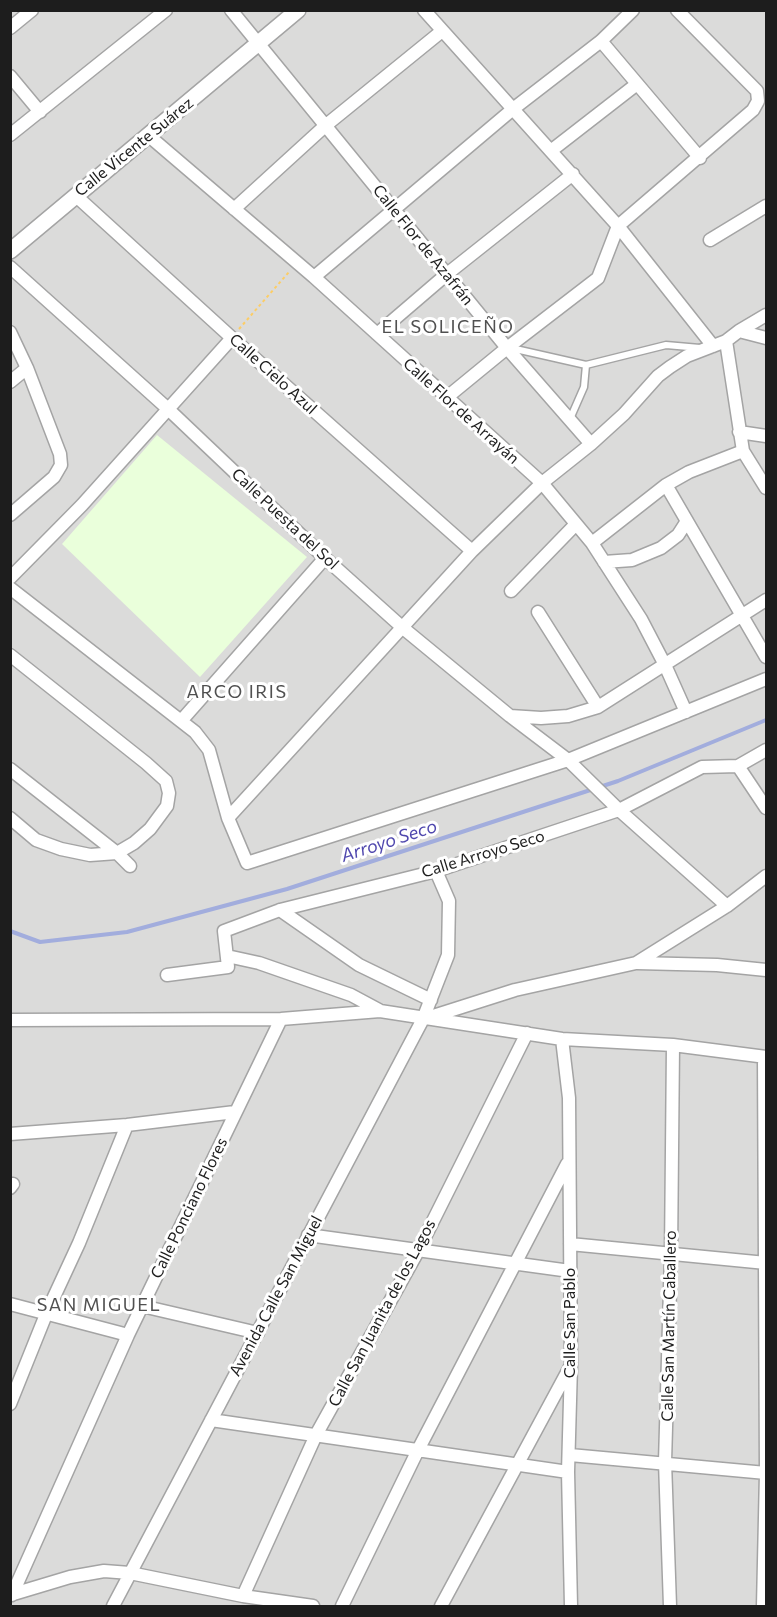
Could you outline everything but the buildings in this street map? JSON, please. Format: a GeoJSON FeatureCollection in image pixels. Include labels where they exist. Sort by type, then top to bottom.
{"type":"FeatureCollection","features":[{"type":"Feature","properties":{"kind":"street"},"geometry":{"type":"LineString","coordinates":[[10,28],[32,10]]}},
{"type":"Feature","properties":{"kind":"street"},"geometry":{"type":"LineString","coordinates":[[10,135],[166,10]]}},
{"type":"Feature","properties":{"kind":"street","name":"Calle Flor de Azafrán"},"geometry":{"type":"LineString","coordinates":[[231,10],[507,348],[591,444]]}},
{"type":"Feature","properties":{"kind":"street","name":"Calle Vicente Suárez"},"geometry":{"type":"LineString","coordinates":[[10,250],[298,10]]}},
{"type":"Feature","properties":{"kind":"street"},"geometry":{"type":"LineString","coordinates":[[424,10],[618,226],[709,347]]}},
{"type":"Feature","properties":{"kind":"street"},"geometry":{"type":"LineString","coordinates":[[314,277],[513,109],[601,41],[633,10]]}},
{"type":"Feature","properties":{"kind":"street"},"geometry":{"type":"LineString","coordinates":[[446,398],[598,278],[618,226],[700,158],[753,110],[758,101],[757,91],[677,10]]}},
{"type":"Feature","properties":{"kind":"street"},"geometry":{"type":"LineString","coordinates":[[234,209],[325,126],[442,31]]}},
{"type":"Feature","properties":{"kind":"street"},"geometry":{"type":"LineString","coordinates":[[601,41],[700,158]]}},
{"type":"Feature","properties":{"kind":"street"},"geometry":{"type":"LineString","coordinates":[[10,76],[40,112]]}},
{"type":"Feature","properties":{"kind":"street"},"geometry":{"type":"LineString","coordinates":[[552,150],[637,84]]}},
{"type":"Feature","properties":{"kind":"street","name":"Calle Flor de Arrayán"},"geometry":{"type":"LineString","coordinates":[[149,136],[314,277],[542,483],[592,543],[640,619],[665,665],[686,712]]}},
{"type":"Feature","properties":{"kind":"street"},"geometry":{"type":"LineString","coordinates":[[377,334],[447,274],[573,174]]}},
{"type":"Feature","properties":{"kind":"street","name":"Calle Cielo Azul"},"geometry":{"type":"LineString","coordinates":[[75,195],[472,551]]}},
{"type":"Feature","properties":{"kind":"street"},"geometry":{"type":"LineString","coordinates":[[710,240],[766,206]]}},
{"type":"Feature","properties":{"kind":"street","name":"Calle Puesta del Sol"},"geometry":{"type":"LineString","coordinates":[[10,267],[167,408],[325,558],[403,628],[510,716],[573,764],[607,800],[727,906]]}},
{"type":"Feature","properties":{"kind":"street"},"geometry":{"type":"LineString","coordinates":[[228,818],[472,551],[542,483],[624,414],[658,376],[687,356],[726,341],[766,315]]}},
{"type":"Feature","properties":{"kind":"street"},"geometry":{"type":"LineString","coordinates":[[739,331],[766,338]]}},
{"type":"Feature","properties":{"kind":"street"},"geometry":{"type":"LineString","coordinates":[[10,333],[27,368],[60,454],[61,465],[54,477],[11,515]]}},
{"type":"Feature","properties":{"kind":"street"},"geometry":{"type":"LineString","coordinates":[[10,578],[90,496],[232,338]]}},
{"type":"Feature","properties":{"kind":"street"},"geometry":{"type":"LineString","coordinates":[[726,341],[743,451],[766,488]]}},
{"type":"Feature","properties":{"kind":"street"},"geometry":{"type":"LineString","coordinates":[[10,382],[27,368]]}},
{"type":"Feature","properties":{"kind":"street"},"geometry":{"type":"LineString","coordinates":[[739,432],[766,436]]}},
{"type":"Feature","properties":{"kind":"street"},"geometry":{"type":"LineString","coordinates":[[592,543],[666,485],[689,472],[743,451]]}},
{"type":"Feature","properties":{"kind":"street"},"geometry":{"type":"LineString","coordinates":[[666,485],[766,657]]}},
{"type":"Feature","properties":{"kind":"street"},"geometry":{"type":"LineString","coordinates":[[604,562],[632,560],[661,548],[678,535],[687,521]]}},
{"type":"Feature","properties":{"kind":"street"},"geometry":{"type":"LineString","coordinates":[[511,591],[576,524]]}},
{"type":"Feature","properties":{"kind":"street"},"geometry":{"type":"LineString","coordinates":[[180,721],[325,558]]}},
{"type":"Feature","properties":{"kind":"street"},"geometry":{"type":"LineString","coordinates":[[10,588],[195,732],[209,750],[228,818],[247,863],[573,764],[686,712],[766,679]]}},
{"type":"Feature","properties":{"kind":"street"},"geometry":{"type":"LineString","coordinates":[[510,716],[541,718],[568,716],[598,707],[766,600]]}},
{"type":"Feature","properties":{"kind":"street"},"geometry":{"type":"LineString","coordinates":[[538,612],[598,707]]}},
{"type":"Feature","properties":{"kind":"street"},"geometry":{"type":"LineString","coordinates":[[10,655],[146,763],[166,782],[169,792],[167,806],[150,829],[134,843],[117,853],[90,855],[61,849],[36,840],[10,818]]}},
{"type":"Feature","properties":{"kind":"street","name":"Calle Arroyo Seco"},"geometry":{"type":"LineString","coordinates":[[227,962],[224,931],[280,910],[435,871],[619,810],[702,767],[738,766],[766,750]]}},
{"type":"Feature","properties":{"kind":"street"},"geometry":{"type":"LineString","coordinates":[[738,766],[766,808]]}},
{"type":"Feature","properties":{"kind":"street"},"geometry":{"type":"LineString","coordinates":[[10,769],[117,853],[130,866]]}},
{"type":"Feature","properties":{"kind":"street","name":"Avenida Calle San Miguel"},"geometry":{"type":"LineString","coordinates":[[113,1606],[423,1019],[448,956],[449,902],[435,871]]}},
{"type":"Feature","properties":{"kind":"street"},"geometry":{"type":"LineString","coordinates":[[636,963],[761,884],[766,876]]}},
{"type":"Feature","properties":{"kind":"street"},"geometry":{"type":"LineString","coordinates":[[280,910],[359,965],[431,1000]]}},
{"type":"Feature","properties":{"kind":"street"},"geometry":{"type":"LineString","coordinates":[[167,975],[227,962],[260,963],[351,995],[380,1011]]}},
{"type":"Feature","properties":{"kind":"street"},"geometry":{"type":"LineString","coordinates":[[423,1019],[515,990],[636,963],[717,965],[766,970]]}},
{"type":"Feature","properties":{"kind":"street"},"geometry":{"type":"LineString","coordinates":[[10,1020],[281,1019],[380,1011],[562,1039],[672,1045],[766,1057],[766,1473],[763,1606]]}},
{"type":"Feature","properties":{"kind":"street","name":"Calle Ponciano Flores"},"geometry":{"type":"LineString","coordinates":[[11,1595],[128,1335],[281,1019]]}},
{"type":"Feature","properties":{"kind":"street","name":"Calle San Juanita de los Lagos"},"geometry":{"type":"LineString","coordinates":[[243,1596],[316,1435],[418,1251],[527,1033]]}},
{"type":"Feature","properties":{"kind":"street","name":"Calle San Pablo"},"geometry":{"type":"LineString","coordinates":[[562,1039],[569,1098],[571,1365],[568,1472],[571,1606]]}},
{"type":"Feature","properties":{"kind":"street","name":"Calle San Martín Caballero"},"geometry":{"type":"LineString","coordinates":[[670,1606],[665,1462],[671,1254],[672,1045]]}},
{"type":"Feature","properties":{"kind":"street"},"geometry":{"type":"LineString","coordinates":[[10,1134],[127,1125],[235,1112]]}},
{"type":"Feature","properties":{"kind":"street"},"geometry":{"type":"LineString","coordinates":[[10,1404],[47,1312],[80,1243],[127,1125]]}},
{"type":"Feature","properties":{"kind":"street"},"geometry":{"type":"LineString","coordinates":[[342,1606],[418,1450],[569,1160]]}},
{"type":"Feature","properties":{"kind":"street"},"geometry":{"type":"LineString","coordinates":[[308,1235],[570,1271]]}},
{"type":"Feature","properties":{"kind":"street"},"geometry":{"type":"LineString","coordinates":[[570,1244],[766,1263]]}},
{"type":"Feature","properties":{"kind":"street"},"geometry":{"type":"LineString","coordinates":[[10,1304],[128,1335]]}},
{"type":"Feature","properties":{"kind":"street"},"geometry":{"type":"LineString","coordinates":[[142,1306],[258,1333]]}},
{"type":"Feature","properties":{"kind":"street"},"geometry":{"type":"LineString","coordinates":[[441,1606],[571,1365]]}},
{"type":"Feature","properties":{"kind":"street"},"geometry":{"type":"LineString","coordinates":[[211,1420],[568,1472]]}},
{"type":"Feature","properties":{"kind":"street"},"geometry":{"type":"LineString","coordinates":[[570,1455],[766,1473]]}},
{"type":"Feature","properties":{"kind":"street"},"geometry":{"type":"LineString","coordinates":[[11,1595],[70,1577],[104,1571],[313,1606]]}},
{"type":"Feature","properties":{"kind":"lane"},"geometry":{"type":"LineString","coordinates":[[507,348],[586,365],[666,345],[709,347]]}},
{"type":"Feature","properties":{"kind":"lane"},"geometry":{"type":"LineString","coordinates":[[570,420],[584,387],[586,365]]}},
{"type":"Feature","properties":{"kind":"path"},"geometry":{"type":"LineString","coordinates":[[232,338],[296,263]]}},
{"type":"Feature","properties":{"kind":"shaded area"},"geometry":{"type":"Polygon","coordinates":[[[11,11],[766,11],[766,1606],[11,1606],[11,11]]]}},
{"type":"Feature","properties":{"kind":"shaded area"},"geometry":{"type":"Polygon","coordinates":[[[157,435],[307,557],[200,677],[62,544],[157,435]]]}},
{"type":"Feature","properties":{"kind":"waterway","name":"Arroyo Seco"},"geometry":{"type":"LineString","coordinates":[[10,931],[40,942],[127,932],[287,889],[618,781],[766,720]]}},
{"type":"Feature","properties":{"kind":"district","name":"EL SOLICEÑO"},"geometry":{"type":"Point","coordinates":[448,327]}},
{"type":"Feature","properties":{"kind":"district","name":"ARCO IRIS"},"geometry":{"type":"Point","coordinates":[237,692]}},
{"type":"Feature","properties":{"kind":"district","name":"SAN MIGUEL"},"geometry":{"type":"Point","coordinates":[99,1305]}}]}
